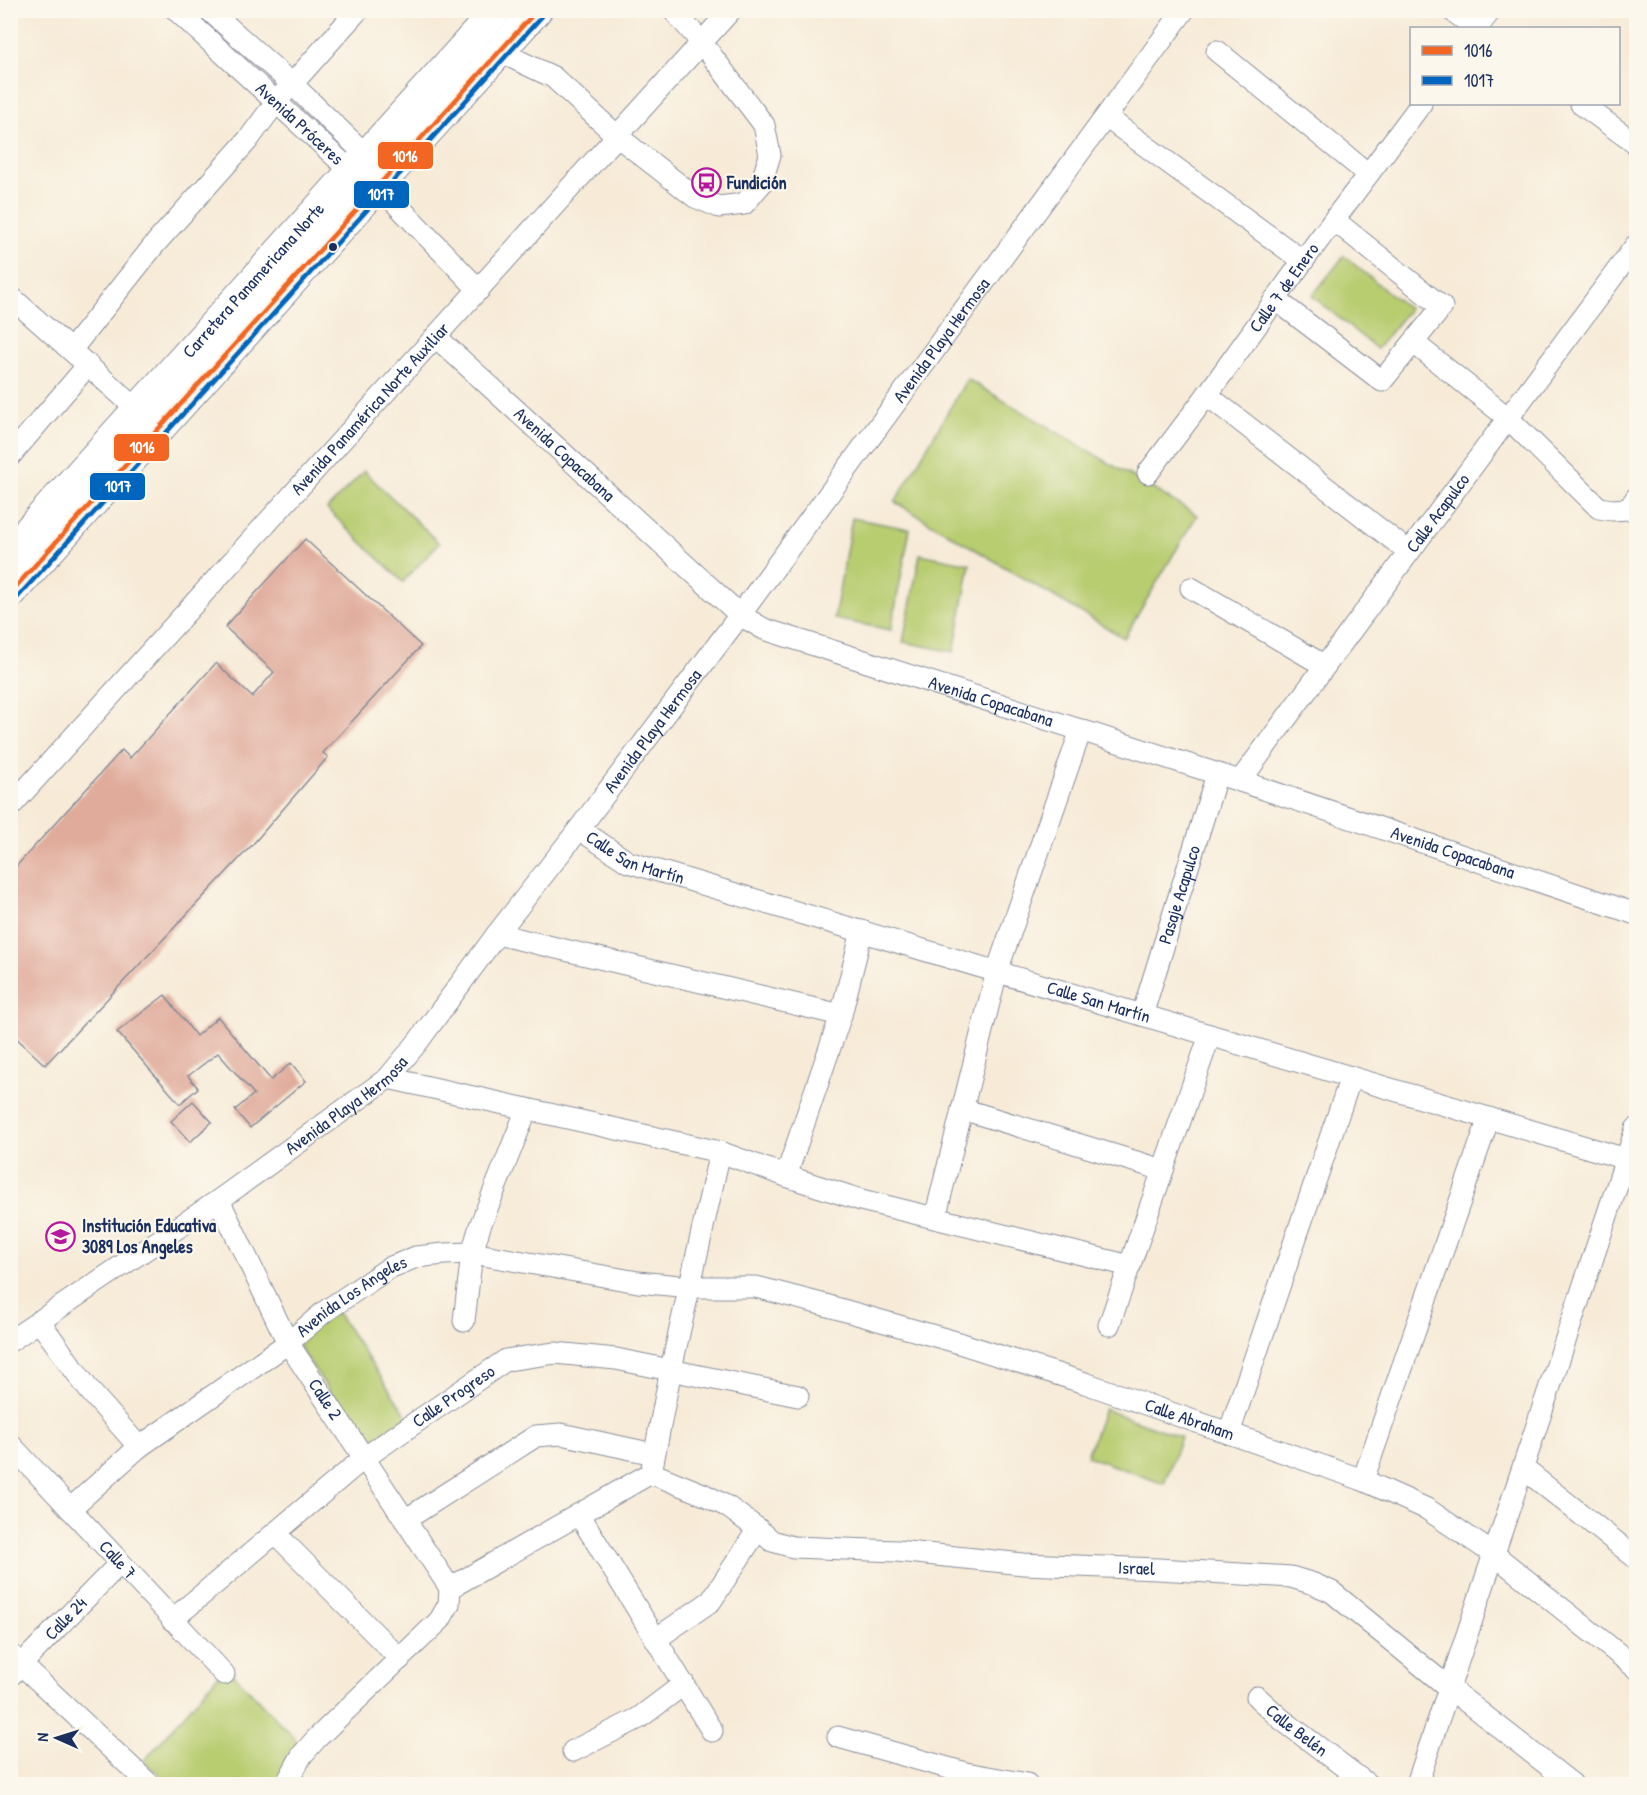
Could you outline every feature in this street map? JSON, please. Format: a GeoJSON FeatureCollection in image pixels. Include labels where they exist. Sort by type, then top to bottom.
{"type":"FeatureCollection","features":[{"type":"Feature","properties":{"kind":"highway","name":"Carretera Panamericana Norte"},"geometry":{"type":"LineString","coordinates":[[10,551],[497,10]]}},
{"type":"Feature","properties":{"kind":"highway","name":"Carretera Panamericana Norte"},"geometry":{"type":"LineString","coordinates":[[10,594],[537,10]]}},
{"type":"Feature","properties":{"kind":"street","name":"Avenida Próceres"},"geometry":{"type":"LineString","coordinates":[[176,10],[276,102],[360,164]]}},
{"type":"Feature","properties":{"kind":"street","name":"Avenida Próceres"},"geometry":{"type":"LineString","coordinates":[[209,10],[292,84],[379,186]]}},
{"type":"Feature","properties":{"kind":"street"},"geometry":{"type":"LineString","coordinates":[[70,350],[155,244],[248,140],[276,102],[358,10]]}},
{"type":"Feature","properties":{"kind":"street"},"geometry":{"type":"LineString","coordinates":[[500,52],[553,77],[617,136],[695,197],[719,207],[744,204],[761,184],[770,155],[764,125],[702,43],[673,10]]}},
{"type":"Feature","properties":{"kind":"street","name":"Avenida Panamérica Norte Auxiliar"},"geometry":{"type":"LineString","coordinates":[[10,807],[731,10]]}},
{"type":"Feature","properties":{"kind":"street","name":"Avenida Playa Hermosa"},"geometry":{"type":"LineString","coordinates":[[10,1341],[219,1200],[388,1078],[417,1043],[497,934],[740,615],[1184,10]]}},
{"type":"Feature","properties":{"kind":"street"},"geometry":{"type":"LineString","coordinates":[[1451,10],[1475,27]]}},
{"type":"Feature","properties":{"kind":"street"},"geometry":{"type":"LineString","coordinates":[[1477,27],[1491,10]]}},
{"type":"Feature","properties":{"kind":"street"},"geometry":{"type":"LineString","coordinates":[[1217,51],[1368,174]]}},
{"type":"Feature","properties":{"kind":"street","name":"Calle 7 de Enero"},"geometry":{"type":"LineString","coordinates":[[1148,472],[1420,105]]}},
{"type":"Feature","properties":{"kind":"street"},"geometry":{"type":"LineString","coordinates":[[1582,105],[1636,144]]}},
{"type":"Feature","properties":{"kind":"street"},"geometry":{"type":"LineString","coordinates":[[1106,117],[1303,261]]}},
{"type":"Feature","properties":{"kind":"street"},"geometry":{"type":"LineString","coordinates":[[379,186],[479,290]]}},
{"type":"Feature","properties":{"kind":"street"},"geometry":{"type":"LineString","coordinates":[[1275,299],[1382,381],[1442,308],[1334,220]]}},
{"type":"Feature","properties":{"kind":"street","name":"Calle Acapulco"},"geometry":{"type":"LineString","coordinates":[[1240,782],[1636,245]]}},
{"type":"Feature","properties":{"kind":"street"},"geometry":{"type":"LineString","coordinates":[[10,296],[138,410]]}},
{"type":"Feature","properties":{"kind":"street","name":"Avenida Copacabana"},"geometry":{"type":"LineString","coordinates":[[436,337],[740,615],[764,628],[1217,774],[1636,914]]}},
{"type":"Feature","properties":{"kind":"street"},"geometry":{"type":"LineString","coordinates":[[1414,343],[1508,418],[1599,508],[1629,509],[1636,498]]}},
{"type":"Feature","properties":{"kind":"street"},"geometry":{"type":"LineString","coordinates":[[10,456],[88,365]]}},
{"type":"Feature","properties":{"kind":"street"},"geometry":{"type":"LineString","coordinates":[[1207,395],[1409,552]]}},
{"type":"Feature","properties":{"kind":"street"},"geometry":{"type":"LineString","coordinates":[[1191,588],[1325,666]]}},
{"type":"Feature","properties":{"kind":"street"},"geometry":{"type":"LineString","coordinates":[[935,1218],[997,971],[1081,730]]}},
{"type":"Feature","properties":{"kind":"street","name":"Pasaje Acapulco"},"geometry":{"type":"LineString","coordinates":[[1142,1015],[1217,774]]}},
{"type":"Feature","properties":{"kind":"street","name":"Calle San Martín"},"geometry":{"type":"LineString","coordinates":[[579,829],[628,862],[1626,1159]]}},
{"type":"Feature","properties":{"kind":"street"},"geometry":{"type":"LineString","coordinates":[[786,1176],[840,1015],[862,931]]}},
{"type":"Feature","properties":{"kind":"street"},"geometry":{"type":"LineString","coordinates":[[497,934],[840,1015]]}},
{"type":"Feature","properties":{"kind":"street"},"geometry":{"type":"LineString","coordinates":[[1109,1325],[1210,1035]]}},
{"type":"Feature","properties":{"kind":"street"},"geometry":{"type":"LineString","coordinates":[[1229,1433],[1351,1077]]}},
{"type":"Feature","properties":{"kind":"street"},"geometry":{"type":"LineString","coordinates":[[388,1078],[720,1152],[861,1200],[1130,1266]]}},
{"type":"Feature","properties":{"kind":"street"},"geometry":{"type":"LineString","coordinates":[[464,1321],[472,1253],[480,1226],[527,1108]]}},
{"type":"Feature","properties":{"kind":"street"},"geometry":{"type":"LineString","coordinates":[[962,1109],[1163,1170]]}},
{"type":"Feature","properties":{"kind":"street"},"geometry":{"type":"LineString","coordinates":[[1363,1479],[1489,1118]]}},
{"type":"Feature","properties":{"kind":"street"},"geometry":{"type":"LineString","coordinates":[[1417,1785],[1636,1129]]}},
{"type":"Feature","properties":{"kind":"street"},"geometry":{"type":"LineString","coordinates":[[286,1785],[302,1755],[440,1620],[448,1604],[450,1588],[579,1514],[652,1463],[720,1152]]}},
{"type":"Feature","properties":{"kind":"street","name":"Calle 2"},"geometry":{"type":"LineString","coordinates":[[219,1200],[288,1343],[450,1588]]}},
{"type":"Feature","properties":{"kind":"street","name":"Avenida Los Angeles"},"geometry":{"type":"LineString","coordinates":[[70,1509],[140,1447],[288,1343],[324,1312],[388,1268],[416,1257],[472,1253],[638,1282],[690,1287]]}},
{"type":"Feature","properties":{"kind":"street","name":"Calle Abraham"},"geometry":{"type":"LineString","coordinates":[[690,1287],[756,1287],[956,1342],[1085,1383],[1363,1479],[1427,1509],[1495,1555],[1636,1668]]}},
{"type":"Feature","properties":{"kind":"street"},"geometry":{"type":"LineString","coordinates":[[39,1321],[88,1390],[140,1447]]}},
{"type":"Feature","properties":{"kind":"street","name":"Calle Progreso"},"geometry":{"type":"LineString","coordinates":[[172,1620],[364,1458],[506,1360],[555,1353],[616,1359],[798,1395]]}},
{"type":"Feature","properties":{"kind":"street","name":"Israel"},"geometry":{"type":"LineString","coordinates":[[405,1520],[536,1436],[561,1434],[652,1463],[728,1507],[772,1541],[793,1547],[897,1551],[1023,1564],[1291,1577],[1332,1592],[1572,1785]]}},
{"type":"Feature","properties":{"kind":"street","name":"Calle 7"},"geometry":{"type":"LineString","coordinates":[[10,1444],[224,1674]]}},
{"type":"Feature","properties":{"kind":"street"},"geometry":{"type":"LineString","coordinates":[[1524,1469],[1636,1558]]}},
{"type":"Feature","properties":{"kind":"street"},"geometry":{"type":"LineString","coordinates":[[579,1514],[712,1731]]}},
{"type":"Feature","properties":{"kind":"street"},"geometry":{"type":"LineString","coordinates":[[656,1640],[711,1601],[758,1529]]}},
{"type":"Feature","properties":{"kind":"street"},"geometry":{"type":"LineString","coordinates":[[275,1533],[400,1659]]}},
{"type":"Feature","properties":{"kind":"street","name":"Calle 24"},"geometry":{"type":"LineString","coordinates":[[14,1664],[120,1563]]}},
{"type":"Feature","properties":{"kind":"street"},"geometry":{"type":"LineString","coordinates":[[14,1664],[149,1785]]}},
{"type":"Feature","properties":{"kind":"street"},"geometry":{"type":"LineString","coordinates":[[573,1751],[639,1718],[684,1684]]}},
{"type":"Feature","properties":{"kind":"street","name":"Calle Belén"},"geometry":{"type":"LineString","coordinates":[[1257,1697],[1281,1719],[1367,1785]]}},
{"type":"Feature","properties":{"kind":"street"},"geometry":{"type":"LineString","coordinates":[[838,1737],[965,1779],[1027,1785]]}},
{"type":"Feature","properties":{"kind":"green space"},"geometry":{"type":"Polygon","coordinates":[[[1344,256],[1409,309],[1377,349],[1312,296],[1344,256]]]}},
{"type":"Feature","properties":{"kind":"green space"},"geometry":{"type":"Polygon","coordinates":[[[967,379],[1197,515],[1124,638],[895,502],[967,379]]]}},
{"type":"Feature","properties":{"kind":"green space"},"geometry":{"type":"Polygon","coordinates":[[[364,471],[439,543],[403,582],[327,509],[364,471]]]}},
{"type":"Feature","properties":{"kind":"green space"},"geometry":{"type":"Polygon","coordinates":[[[852,518],[910,529],[891,630],[834,619],[852,518]]]}},
{"type":"Feature","properties":{"kind":"green space"},"geometry":{"type":"Polygon","coordinates":[[[920,554],[970,564],[954,652],[903,642],[920,554]]]}},
{"type":"Feature","properties":{"kind":"green space"},"geometry":{"type":"Polygon","coordinates":[[[335,1310],[408,1417],[366,1445],[300,1348],[301,1335],[335,1310]]]}},
{"type":"Feature","properties":{"kind":"green space"},"geometry":{"type":"Polygon","coordinates":[[[1104,1409],[1181,1437],[1164,1484],[1087,1456],[1104,1409]]]}},
{"type":"Feature","properties":{"kind":"green space"},"geometry":{"type":"Polygon","coordinates":[[[226,1666],[300,1744],[277,1784],[170,1784],[144,1761],[226,1666]]]}},
{"type":"Feature","properties":{"kind":"building"},"geometry":{"type":"Polygon","coordinates":[[[305,539],[421,646],[323,753],[328,757],[253,844],[45,1065],[10,1032],[10,873],[122,750],[130,758],[216,663],[252,697],[274,672],[225,627],[305,539]]]}},
{"type":"Feature","properties":{"kind":"building"},"geometry":{"type":"Polygon","coordinates":[[[165,995],[196,1036],[218,1017],[271,1080],[291,1063],[306,1081],[250,1128],[235,1110],[254,1094],[218,1053],[188,1076],[198,1088],[180,1104],[117,1032],[165,995]]]}},
{"type":"Feature","properties":{"kind":"building"},"geometry":{"type":"Polygon","coordinates":[[[193,1101],[212,1122],[190,1142],[171,1121],[193,1101]]]}},
{"type":"Feature","properties":{"kind":"transit line","name":"1016"},"geometry":{"type":"LineString","coordinates":[[10,593],[537,10]]}},
{"type":"Feature","properties":{"kind":"transit line","name":"1017"},"geometry":{"type":"LineString","coordinates":[[16,599],[543,15]]}},
{"type":"Feature","properties":{"kind":"place","name":"Fundición"},"geometry":{"type":"Point","coordinates":[706,183]}},
{"type":"Feature","properties":{"kind":"place","name":"Institución Educativa 3089 Los Angeles"},"geometry":{"type":"Point","coordinates":[61,1236]}}]}
